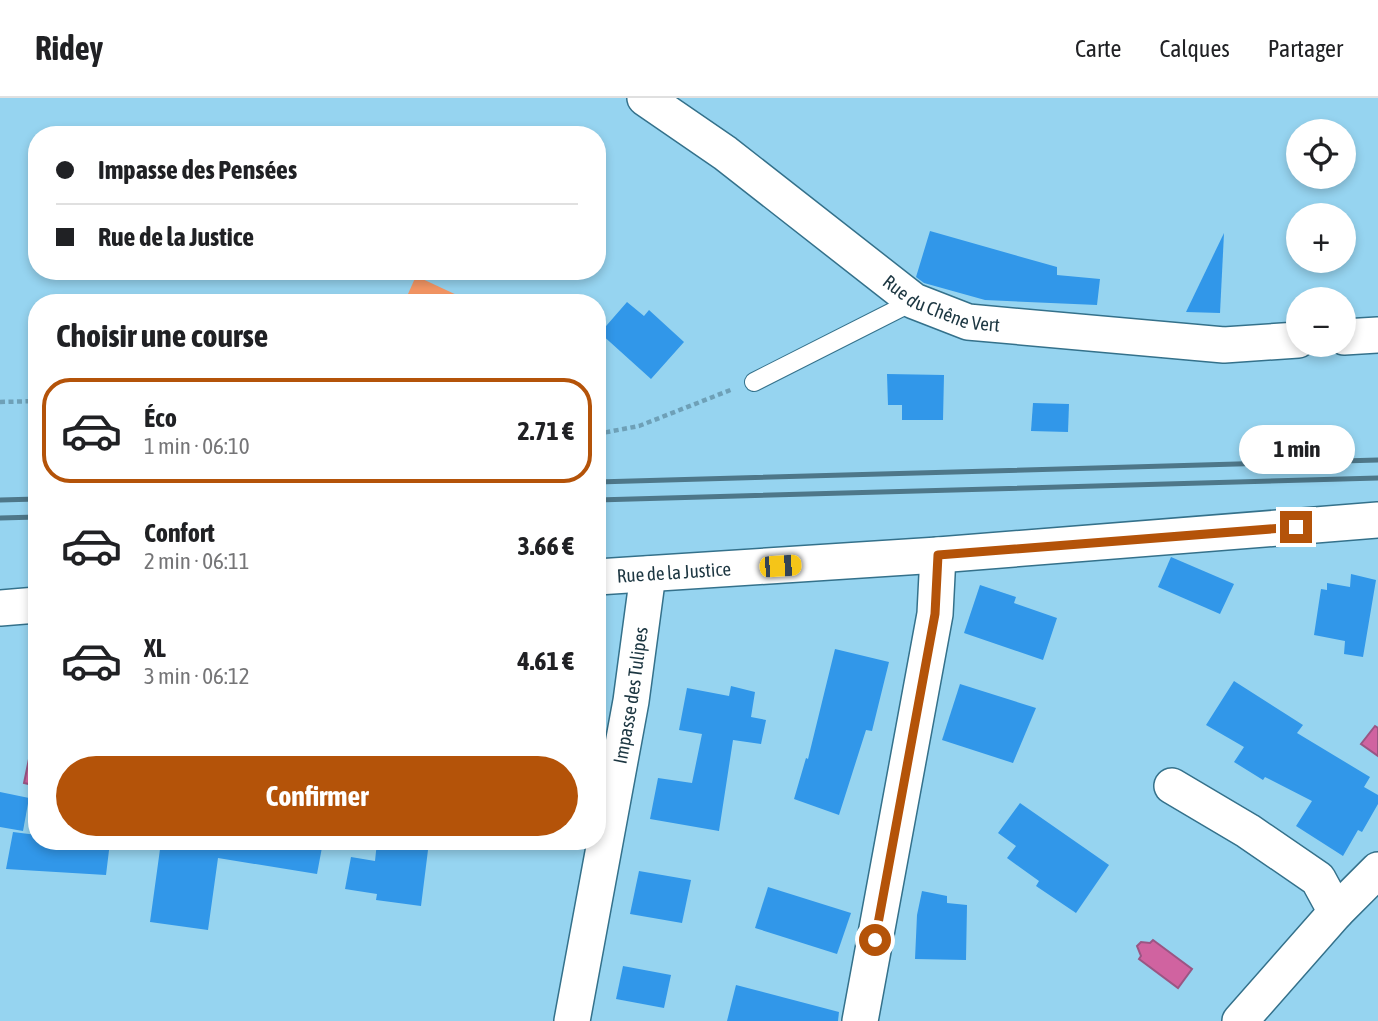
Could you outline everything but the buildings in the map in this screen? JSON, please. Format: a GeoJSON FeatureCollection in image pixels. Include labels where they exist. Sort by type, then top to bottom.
{"type":"FeatureCollection","features":[{"type":"Feature","properties":{"kind":"street","name":"Rue du Chêne Vert"},"geometry":{"type":"LineString","coordinates":[[645,98],[725,153],[914,301],[968,322],[1223,345],[1286,341]]}},
{"type":"Feature","properties":{"kind":"street"},"geometry":{"type":"LineString","coordinates":[[1356,336],[1378,335]]}},
{"type":"Feature","properties":{"kind":"street","name":"Rue de la Justice"},"geometry":{"type":"LineString","coordinates":[[606,576],[938,555],[1378,520]]}},
{"type":"Feature","properties":{"kind":"street"},"geometry":{"type":"LineString","coordinates":[[860,1021],[935,614],[938,555]]}},
{"type":"Feature","properties":{"kind":"street","name":"Impasse des Tulipes"},"geometry":{"type":"LineString","coordinates":[[606,837],[631,701],[648,574]]}},
{"type":"Feature","properties":{"kind":"street"},"geometry":{"type":"LineString","coordinates":[[0,608],[28,606]]}},
{"type":"Feature","properties":{"kind":"street"},"geometry":{"type":"LineString","coordinates":[[1172,786],[1248,831],[1318,879],[1336,912]]}},
{"type":"Feature","properties":{"kind":"street","name":"Impasse des Tulipes"},"geometry":{"type":"LineString","coordinates":[[572,1021],[604,850]]}},
{"type":"Feature","properties":{"kind":"street"},"geometry":{"type":"LineString","coordinates":[[1240,1021],[1336,912],[1378,870]]}},
{"type":"Feature","properties":{"kind":"lane"},"geometry":{"type":"LineString","coordinates":[[754,382],[914,301]]}},
{"type":"Feature","properties":{"kind":"path"},"geometry":{"type":"LineString","coordinates":[[606,432],[639,426],[754,382]]}},
{"type":"Feature","properties":{"kind":"path"},"geometry":{"type":"LineString","coordinates":[[0,402],[28,401]]}},
{"type":"Feature","properties":{"kind":"shaded area"},"geometry":{"type":"Polygon","coordinates":[[[414,280],[425,280],[455,294],[408,294],[414,280]]]}},
{"type":"Feature","properties":{"kind":"shaded area"},"geometry":{"type":"Polygon","coordinates":[[[1375,726],[1378,728],[1378,756],[1361,744],[1375,726]]]}},
{"type":"Feature","properties":{"kind":"shaded area"},"geometry":{"type":"Polygon","coordinates":[[[28,764],[28,784],[24,783],[28,764]]]}},
{"type":"Feature","properties":{"kind":"shaded area"},"geometry":{"type":"Polygon","coordinates":[[[1153,940],[1192,969],[1178,988],[1139,959],[1141,956],[1137,946],[1141,942],[1150,943],[1153,940]]]}},
{"type":"Feature","properties":{"kind":"railway"},"geometry":{"type":"LineString","coordinates":[[606,482],[1378,460]]}},
{"type":"Feature","properties":{"kind":"railway"},"geometry":{"type":"LineString","coordinates":[[606,500],[1378,478]]}},
{"type":"Feature","properties":{"kind":"railway"},"geometry":{"type":"LineString","coordinates":[[0,500],[28,499]]}},
{"type":"Feature","properties":{"kind":"railway"},"geometry":{"type":"LineString","coordinates":[[0,518],[28,517]]}},
{"type":"Feature","properties":{"kind":"route"},"geometry":{"type":"LineString","coordinates":[[875,940],[935,614],[938,555],[1296,527]]}}]}
